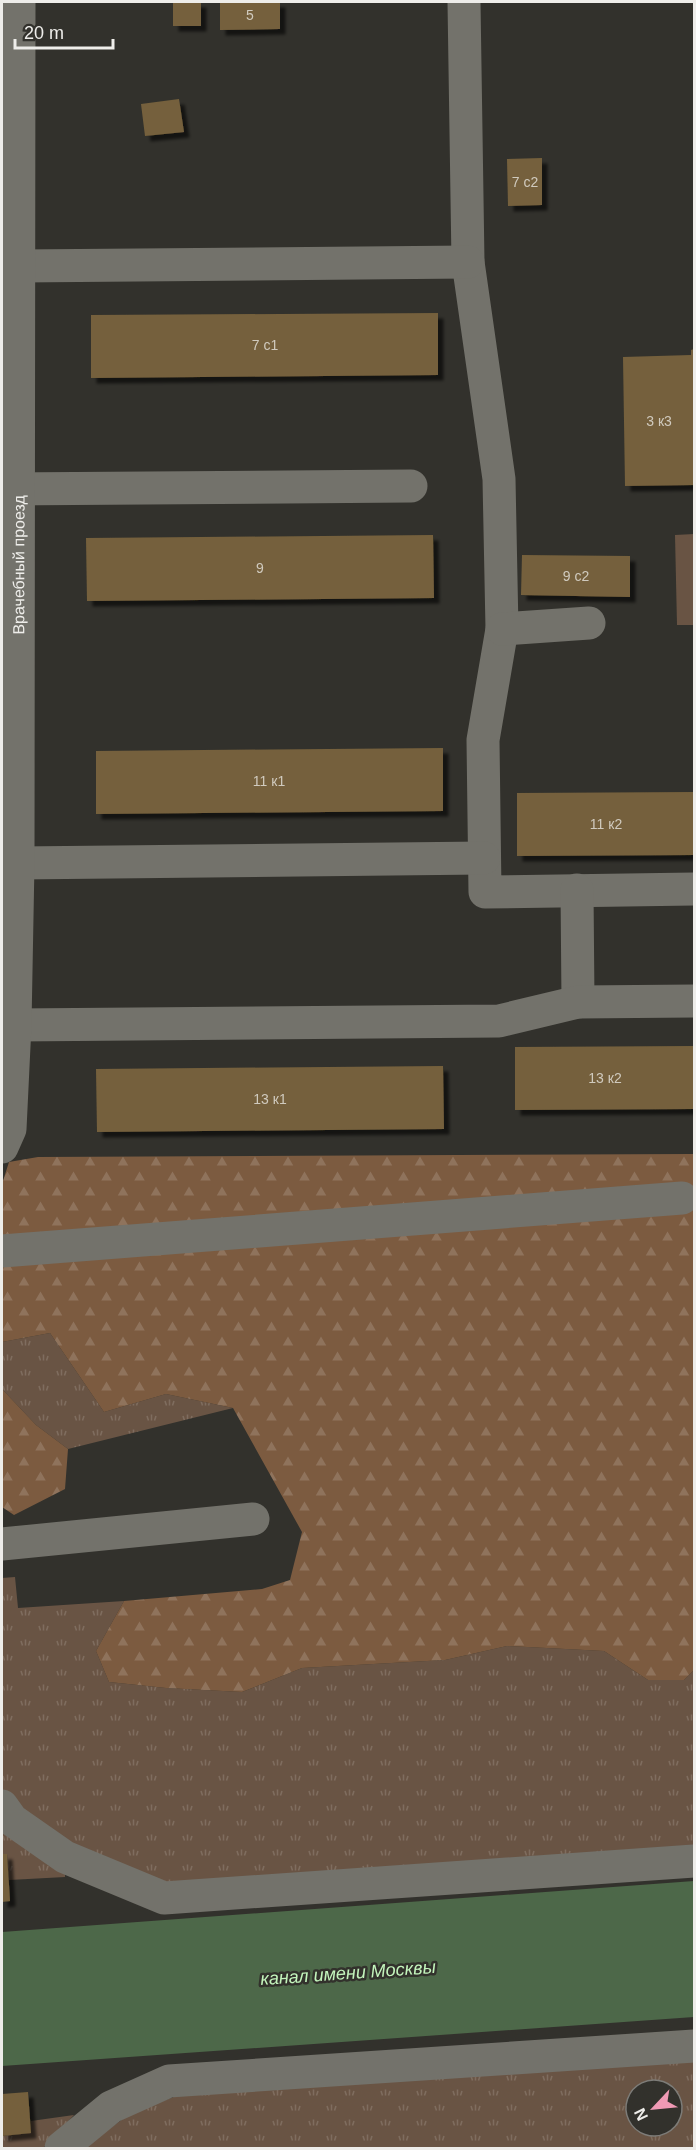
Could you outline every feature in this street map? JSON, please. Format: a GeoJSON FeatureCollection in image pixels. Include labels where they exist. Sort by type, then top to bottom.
{"type":"FeatureCollection","features":[{"type":"Feature","properties":{"kind":"street","name":"Врачебный проезд"},"geometry":{"type":"LineString","coordinates":[[6,1138],[15,1025],[18,863],[10,489],[19,266],[19,2]]}},
{"type":"Feature","properties":{"kind":"street"},"geometry":{"type":"LineString","coordinates":[[464,2],[468,262],[499,479],[502,629],[483,740],[485,892],[694,888]]}},
{"type":"Feature","properties":{"kind":"street"},"geometry":{"type":"LineString","coordinates":[[19,266],[468,262]]}},
{"type":"Feature","properties":{"kind":"street"},"geometry":{"type":"LineString","coordinates":[[10,489],[411,486]]}},
{"type":"Feature","properties":{"kind":"street"},"geometry":{"type":"LineString","coordinates":[[502,629],[589,623]]}},
{"type":"Feature","properties":{"kind":"street"},"geometry":{"type":"LineString","coordinates":[[18,863],[484,858]]}},
{"type":"Feature","properties":{"kind":"street"},"geometry":{"type":"LineString","coordinates":[[577,890],[578,1002]]}},
{"type":"Feature","properties":{"kind":"street"},"geometry":{"type":"LineString","coordinates":[[15,1025],[499,1021],[578,1002],[694,1001]]}},
{"type":"Feature","properties":{"kind":"street"},"geometry":{"type":"LineString","coordinates":[[2,1251],[682,1198]]}},
{"type":"Feature","properties":{"kind":"street"},"geometry":{"type":"LineString","coordinates":[[2,1544],[253,1519]]}},
{"type":"Feature","properties":{"kind":"street"},"geometry":{"type":"LineString","coordinates":[[2,1806],[12,1820],[65,1857],[164,1898],[694,1862]]}},
{"type":"Feature","properties":{"kind":"street"},"geometry":{"type":"LineString","coordinates":[[61,2148],[111,2108],[169,2081],[694,2046]]}},
{"type":"Feature","properties":{"kind":"green space"},"geometry":{"type":"Polygon","coordinates":[[[694,534],[694,625],[677,625],[675,535],[694,534]]]}},
{"type":"Feature","properties":{"kind":"green space"},"geometry":{"type":"Polygon","coordinates":[[[694,1154],[694,1670],[684,1680],[648,1680],[604,1651],[507,1646],[445,1660],[302,1668],[242,1692],[109,1682],[96,1651],[124,1601],[262,1589],[290,1580],[302,1532],[233,1408],[166,1394],[104,1412],[50,1333],[2,1342],[2,1184],[9,1162],[38,1157],[694,1154]]]}},
{"type":"Feature","properties":{"kind":"green space"},"geometry":{"type":"Polygon","coordinates":[[[50,1333],[104,1412],[166,1394],[233,1408],[68,1449],[36,1425],[2,1389],[2,1342],[50,1333]]]}},
{"type":"Feature","properties":{"kind":"green space"},"geometry":{"type":"Polygon","coordinates":[[[2,1389],[36,1425],[68,1449],[65,1489],[14,1515],[2,1507],[2,1389]]]}},
{"type":"Feature","properties":{"kind":"green space"},"geometry":{"type":"Polygon","coordinates":[[[15,1577],[18,1608],[124,1601],[96,1651],[109,1682],[242,1692],[302,1668],[445,1660],[507,1646],[604,1651],[648,1680],[684,1680],[694,1670],[694,1853],[178,1884],[136,1877],[65,1847],[65,1877],[9,1880],[7,1854],[2,1854],[2,1578],[15,1577]]]}},
{"type":"Feature","properties":{"kind":"green space"},"geometry":{"type":"Polygon","coordinates":[[[694,2056],[694,2148],[83,2148],[131,2113],[187,2092],[694,2056]]]}},
{"type":"Feature","properties":{"kind":"green space"},"geometry":{"type":"Polygon","coordinates":[[[74,2115],[43,2148],[2,2148],[2,2136],[31,2133],[31,2121],[74,2115]]]}},
{"type":"Feature","properties":{"kind":"water","name":"канал имени Москвы"},"geometry":{"type":"Polygon","coordinates":[[[694,1881],[694,2017],[2,2066],[2,1932],[694,1881]]]}},
{"type":"Feature","properties":{"kind":"building"},"geometry":{"type":"Polygon","coordinates":[[[173,2],[201,2],[201,26],[173,26],[173,2]]]}},
{"type":"Feature","properties":{"kind":"building"},"geometry":{"type":"Polygon","coordinates":[[[220,2],[280,2],[280,29],[220,30],[220,2]]]}},
{"type":"Feature","properties":{"kind":"building"},"geometry":{"type":"Polygon","coordinates":[[[179,99],[184,132],[145,136],[141,104],[179,99]]]}},
{"type":"Feature","properties":{"kind":"building"},"geometry":{"type":"Polygon","coordinates":[[[542,158],[542,205],[508,206],[507,159],[542,158]]]}},
{"type":"Feature","properties":{"kind":"building"},"geometry":{"type":"Polygon","coordinates":[[[438,313],[438,375],[91,378],[91,315],[438,313]]]}},
{"type":"Feature","properties":{"kind":"building"},"geometry":{"type":"Polygon","coordinates":[[[694,349],[694,485],[625,486],[623,357],[691,355],[691,350],[694,349]]]}},
{"type":"Feature","properties":{"kind":"building"},"geometry":{"type":"Polygon","coordinates":[[[433,535],[434,598],[87,601],[86,538],[433,535]]]}},
{"type":"Feature","properties":{"kind":"building"},"geometry":{"type":"Polygon","coordinates":[[[522,555],[630,556],[630,597],[521,595],[522,555]]]}},
{"type":"Feature","properties":{"kind":"building"},"geometry":{"type":"Polygon","coordinates":[[[443,748],[443,811],[96,814],[96,751],[443,748]]]}},
{"type":"Feature","properties":{"kind":"building"},"geometry":{"type":"Polygon","coordinates":[[[694,792],[694,855],[517,856],[517,793],[694,792]]]}},
{"type":"Feature","properties":{"kind":"building"},"geometry":{"type":"Polygon","coordinates":[[[694,1046],[694,1109],[515,1110],[515,1047],[694,1046]]]}},
{"type":"Feature","properties":{"kind":"building"},"geometry":{"type":"Polygon","coordinates":[[[443,1066],[444,1129],[97,1132],[96,1069],[443,1066]]]}},
{"type":"Feature","properties":{"kind":"building"},"geometry":{"type":"Polygon","coordinates":[[[2,1854],[7,1854],[10,1901],[2,1902],[2,1854]]]}},
{"type":"Feature","properties":{"kind":"building"},"geometry":{"type":"Polygon","coordinates":[[[28,2092],[31,2133],[2,2136],[2,2094],[28,2092]]]}}]}
